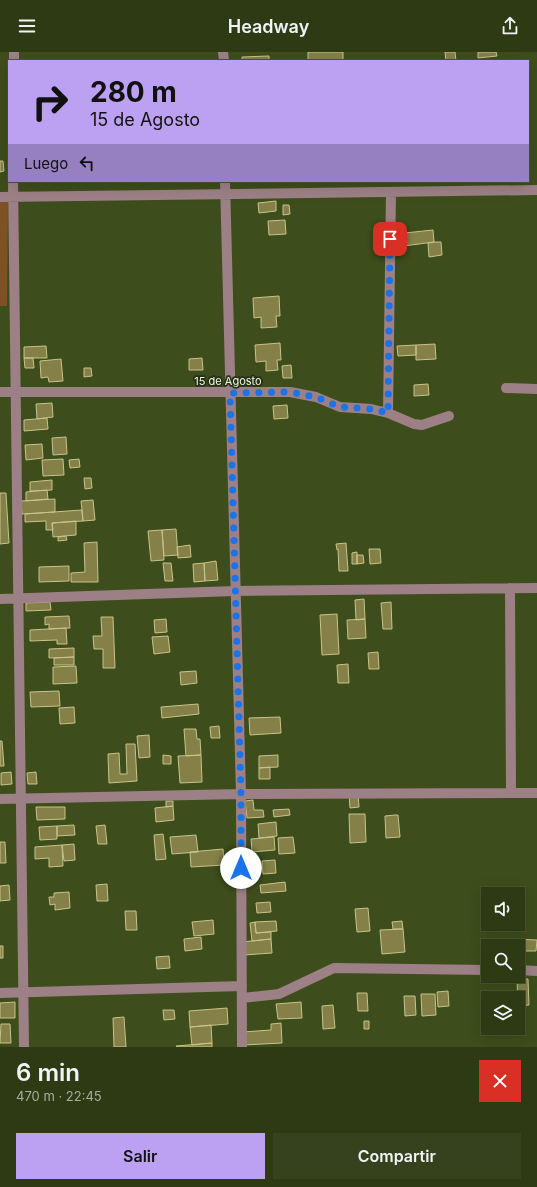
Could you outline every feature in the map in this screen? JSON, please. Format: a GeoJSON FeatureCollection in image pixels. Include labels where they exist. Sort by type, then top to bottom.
{"type":"FeatureCollection","features":[{"type":"Feature","properties":{"kind":"street"},"geometry":{"type":"LineString","coordinates":[[13,182],[24,1047]]}},
{"type":"Feature","properties":{"kind":"street"},"geometry":{"type":"LineString","coordinates":[[225,182],[241,794],[242,1047]]}},
{"type":"Feature","properties":{"kind":"street"},"geometry":{"type":"LineString","coordinates":[[0,197],[537,190]]}},
{"type":"Feature","properties":{"kind":"street"},"geometry":{"type":"LineString","coordinates":[[388,413],[390,192]]}},
{"type":"Feature","properties":{"kind":"street"},"geometry":{"type":"LineString","coordinates":[[506,388],[537,389]]}},
{"type":"Feature","properties":{"kind":"street","name":"15 de Agosto"},"geometry":{"type":"LineString","coordinates":[[0,392],[290,392],[316,397],[340,407],[371,409],[388,413],[414,424],[422,425],[449,416]]}},
{"type":"Feature","properties":{"kind":"street"},"geometry":{"type":"LineString","coordinates":[[510,588],[511,793]]}},
{"type":"Feature","properties":{"kind":"street"},"geometry":{"type":"LineString","coordinates":[[0,599],[235,590],[537,588]]}},
{"type":"Feature","properties":{"kind":"street"},"geometry":{"type":"LineString","coordinates":[[0,799],[241,794],[537,792]]}},
{"type":"Feature","properties":{"kind":"street"},"geometry":{"type":"LineString","coordinates":[[242,998],[279,994],[334,968],[481,970]]}},
{"type":"Feature","properties":{"kind":"street"},"geometry":{"type":"LineString","coordinates":[[525,970],[537,971]]}},
{"type":"Feature","properties":{"kind":"street"},"geometry":{"type":"LineString","coordinates":[[0,993],[242,986]]}},
{"type":"Feature","properties":{"kind":"shaded area"},"geometry":{"type":"Polygon","coordinates":[[[0,201],[8,201],[7,306],[0,306],[0,201]]]}},
{"type":"Feature","properties":{"kind":"building"},"geometry":{"type":"Polygon","coordinates":[[[308,52],[343,52],[343,60],[308,60],[308,52]]]}},
{"type":"Feature","properties":{"kind":"building"},"geometry":{"type":"Polygon","coordinates":[[[445,52],[455,52],[456,60],[446,60],[445,52]]]}},
{"type":"Feature","properties":{"kind":"building"},"geometry":{"type":"Polygon","coordinates":[[[478,52],[496,52],[497,56],[478,58],[478,52]]]}},
{"type":"Feature","properties":{"kind":"building"},"geometry":{"type":"Polygon","coordinates":[[[269,56],[269,60],[242,60],[242,57],[269,56]]]}},
{"type":"Feature","properties":{"kind":"building"},"geometry":{"type":"Polygon","coordinates":[[[0,161],[3,161],[4,171],[0,172],[0,161]]]}},
{"type":"Feature","properties":{"kind":"building"},"geometry":{"type":"Polygon","coordinates":[[[276,201],[276,211],[259,213],[258,203],[276,201]]]}},
{"type":"Feature","properties":{"kind":"building"},"geometry":{"type":"Polygon","coordinates":[[[283,205],[289,205],[290,214],[283,215],[283,205]]]}},
{"type":"Feature","properties":{"kind":"building"},"geometry":{"type":"Polygon","coordinates":[[[285,220],[286,234],[269,235],[268,221],[285,220]]]}},
{"type":"Feature","properties":{"kind":"building"},"geometry":{"type":"Polygon","coordinates":[[[433,230],[434,242],[396,247],[395,234],[433,230]]]}},
{"type":"Feature","properties":{"kind":"building"},"geometry":{"type":"Polygon","coordinates":[[[441,242],[442,255],[429,257],[428,243],[441,242]]]}},
{"type":"Feature","properties":{"kind":"building"},"geometry":{"type":"Polygon","coordinates":[[[279,296],[280,316],[276,316],[277,327],[261,328],[261,317],[254,318],[253,298],[279,296]]]}},
{"type":"Feature","properties":{"kind":"building"},"geometry":{"type":"Polygon","coordinates":[[[280,343],[281,360],[277,360],[278,370],[266,371],[266,361],[256,362],[255,345],[280,343]]]}},
{"type":"Feature","properties":{"kind":"building"},"geometry":{"type":"Polygon","coordinates":[[[435,344],[436,359],[416,360],[416,345],[435,344]]]}},
{"type":"Feature","properties":{"kind":"building"},"geometry":{"type":"Polygon","coordinates":[[[416,345],[416,355],[398,356],[397,346],[416,345]]]}},
{"type":"Feature","properties":{"kind":"building"},"geometry":{"type":"Polygon","coordinates":[[[46,346],[47,358],[24,358],[24,347],[46,346]]]}},
{"type":"Feature","properties":{"kind":"building"},"geometry":{"type":"Polygon","coordinates":[[[24,358],[33,358],[34,368],[25,368],[24,358]]]}},
{"type":"Feature","properties":{"kind":"building"},"geometry":{"type":"Polygon","coordinates":[[[202,358],[203,370],[189,370],[189,359],[202,358]]]}},
{"type":"Feature","properties":{"kind":"building"},"geometry":{"type":"Polygon","coordinates":[[[61,359],[63,381],[49,382],[48,377],[41,378],[40,361],[61,359]]]}},
{"type":"Feature","properties":{"kind":"building"},"geometry":{"type":"Polygon","coordinates":[[[291,365],[292,378],[283,378],[282,366],[291,365]]]}},
{"type":"Feature","properties":{"kind":"building"},"geometry":{"type":"Polygon","coordinates":[[[84,368],[91,368],[92,376],[84,377],[84,368]]]}},
{"type":"Feature","properties":{"kind":"building"},"geometry":{"type":"Polygon","coordinates":[[[428,384],[429,395],[414,396],[414,385],[428,384]]]}},
{"type":"Feature","properties":{"kind":"building"},"geometry":{"type":"Polygon","coordinates":[[[52,403],[53,417],[37,419],[36,404],[52,403]]]}},
{"type":"Feature","properties":{"kind":"building"},"geometry":{"type":"Polygon","coordinates":[[[287,405],[288,418],[274,419],[273,406],[287,405]]]}},
{"type":"Feature","properties":{"kind":"building"},"geometry":{"type":"Polygon","coordinates":[[[47,418],[48,429],[24,431],[24,420],[47,418]]]}},
{"type":"Feature","properties":{"kind":"building"},"geometry":{"type":"Polygon","coordinates":[[[66,437],[67,454],[53,455],[52,438],[66,437]]]}},
{"type":"Feature","properties":{"kind":"building"},"geometry":{"type":"Polygon","coordinates":[[[42,444],[43,458],[26,460],[25,445],[42,444]]]}},
{"type":"Feature","properties":{"kind":"building"},"geometry":{"type":"Polygon","coordinates":[[[63,459],[64,475],[43,476],[42,460],[63,459]]]}},
{"type":"Feature","properties":{"kind":"building"},"geometry":{"type":"Polygon","coordinates":[[[79,459],[80,467],[70,468],[69,460],[79,459]]]}},
{"type":"Feature","properties":{"kind":"building"},"geometry":{"type":"Polygon","coordinates":[[[84,478],[91,478],[92,488],[85,489],[84,478]]]}},
{"type":"Feature","properties":{"kind":"building"},"geometry":{"type":"Polygon","coordinates":[[[52,480],[52,490],[30,491],[30,482],[52,480]]]}},
{"type":"Feature","properties":{"kind":"building"},"geometry":{"type":"Polygon","coordinates":[[[47,490],[48,499],[26,501],[26,492],[47,490]]]}},
{"type":"Feature","properties":{"kind":"building"},"geometry":{"type":"Polygon","coordinates":[[[0,493],[6,493],[9,543],[0,544],[0,493]]]}},
{"type":"Feature","properties":{"kind":"building"},"geometry":{"type":"Polygon","coordinates":[[[55,499],[55,512],[22,514],[21,501],[55,499]]]}},
{"type":"Feature","properties":{"kind":"building"},"geometry":{"type":"Polygon","coordinates":[[[93,500],[95,520],[83,521],[81,501],[93,500]]]}},
{"type":"Feature","properties":{"kind":"building"},"geometry":{"type":"Polygon","coordinates":[[[82,510],[83,521],[52,523],[53,530],[46,530],[46,521],[25,522],[25,514],[82,510]]]}},
{"type":"Feature","properties":{"kind":"building"},"geometry":{"type":"Polygon","coordinates":[[[76,521],[76,535],[53,537],[52,523],[76,521]]]}},
{"type":"Feature","properties":{"kind":"building"},"geometry":{"type":"Polygon","coordinates":[[[176,529],[178,555],[164,556],[162,530],[176,529]]]}},
{"type":"Feature","properties":{"kind":"building"},"geometry":{"type":"Polygon","coordinates":[[[162,530],[164,560],[151,561],[148,531],[162,530]]]}},
{"type":"Feature","properties":{"kind":"building"},"geometry":{"type":"Polygon","coordinates":[[[66,536],[67,540],[58,541],[58,537],[66,536]]]}},
{"type":"Feature","properties":{"kind":"building"},"geometry":{"type":"Polygon","coordinates":[[[97,542],[98,582],[71,582],[71,573],[85,572],[84,543],[97,542]]]}},
{"type":"Feature","properties":{"kind":"building"},"geometry":{"type":"Polygon","coordinates":[[[346,543],[348,571],[339,571],[338,549],[337,550],[336,544],[346,543]]]}},
{"type":"Feature","properties":{"kind":"building"},"geometry":{"type":"Polygon","coordinates":[[[190,545],[191,557],[178,558],[177,547],[190,545]]]}},
{"type":"Feature","properties":{"kind":"building"},"geometry":{"type":"Polygon","coordinates":[[[369,549],[380,549],[381,563],[370,564],[369,549]]]}},
{"type":"Feature","properties":{"kind":"building"},"geometry":{"type":"Polygon","coordinates":[[[357,552],[357,564],[352,564],[352,553],[357,552]]]}},
{"type":"Feature","properties":{"kind":"building"},"geometry":{"type":"Polygon","coordinates":[[[357,555],[363,555],[364,563],[357,564],[357,555]]]}},
{"type":"Feature","properties":{"kind":"building"},"geometry":{"type":"Polygon","coordinates":[[[216,561],[218,580],[205,581],[204,563],[216,561]]]}},
{"type":"Feature","properties":{"kind":"building"},"geometry":{"type":"Polygon","coordinates":[[[163,563],[171,563],[173,581],[165,581],[163,563]]]}},
{"type":"Feature","properties":{"kind":"building"},"geometry":{"type":"Polygon","coordinates":[[[204,563],[205,581],[194,582],[193,564],[204,563]]]}},
{"type":"Feature","properties":{"kind":"building"},"geometry":{"type":"Polygon","coordinates":[[[69,566],[69,581],[39,582],[39,567],[69,566]]]}},
{"type":"Feature","properties":{"kind":"building"},"geometry":{"type":"Polygon","coordinates":[[[364,599],[365,619],[356,620],[355,600],[364,599]]]}},
{"type":"Feature","properties":{"kind":"building"},"geometry":{"type":"Polygon","coordinates":[[[50,602],[51,610],[26,611],[26,603],[50,602]]]}},
{"type":"Feature","properties":{"kind":"building"},"geometry":{"type":"Polygon","coordinates":[[[391,602],[392,629],[383,629],[381,603],[391,602]]]}},
{"type":"Feature","properties":{"kind":"building"},"geometry":{"type":"Polygon","coordinates":[[[337,614],[339,654],[322,655],[320,615],[337,614]]]}},
{"type":"Feature","properties":{"kind":"building"},"geometry":{"type":"Polygon","coordinates":[[[69,616],[70,628],[49,629],[49,624],[45,625],[45,617],[69,616]]]}},
{"type":"Feature","properties":{"kind":"building"},"geometry":{"type":"Polygon","coordinates":[[[101,617],[113,617],[115,668],[103,668],[103,649],[94,649],[93,636],[102,636],[101,617]]]}},
{"type":"Feature","properties":{"kind":"building"},"geometry":{"type":"Polygon","coordinates":[[[166,619],[167,632],[155,633],[154,620],[166,619]]]}},
{"type":"Feature","properties":{"kind":"building"},"geometry":{"type":"Polygon","coordinates":[[[365,619],[366,638],[348,639],[347,620],[365,619]]]}},
{"type":"Feature","properties":{"kind":"building"},"geometry":{"type":"Polygon","coordinates":[[[66,628],[67,644],[57,644],[57,640],[30,641],[30,630],[66,628]]]}},
{"type":"Feature","properties":{"kind":"building"},"geometry":{"type":"Polygon","coordinates":[[[168,636],[170,652],[154,654],[152,637],[168,636]]]}},
{"type":"Feature","properties":{"kind":"building"},"geometry":{"type":"Polygon","coordinates":[[[74,648],[74,657],[49,658],[49,649],[74,648]]]}},
{"type":"Feature","properties":{"kind":"building"},"geometry":{"type":"Polygon","coordinates":[[[378,652],[379,669],[369,669],[368,653],[378,652]]]}},
{"type":"Feature","properties":{"kind":"building"},"geometry":{"type":"Polygon","coordinates":[[[74,657],[74,665],[54,665],[54,658],[74,657]]]}},
{"type":"Feature","properties":{"kind":"building"},"geometry":{"type":"Polygon","coordinates":[[[348,664],[349,683],[338,683],[337,665],[348,664]]]}},
{"type":"Feature","properties":{"kind":"building"},"geometry":{"type":"Polygon","coordinates":[[[76,666],[77,683],[53,684],[53,667],[76,666]]]}},
{"type":"Feature","properties":{"kind":"building"},"geometry":{"type":"Polygon","coordinates":[[[196,671],[197,683],[181,685],[180,672],[196,671]]]}},
{"type":"Feature","properties":{"kind":"building"},"geometry":{"type":"Polygon","coordinates":[[[59,691],[60,706],[31,707],[30,692],[59,691]]]}},
{"type":"Feature","properties":{"kind":"building"},"geometry":{"type":"Polygon","coordinates":[[[198,704],[199,714],[162,718],[161,707],[198,704]]]}},
{"type":"Feature","properties":{"kind":"building"},"geometry":{"type":"Polygon","coordinates":[[[74,707],[75,723],[60,724],[59,708],[74,707]]]}},
{"type":"Feature","properties":{"kind":"building"},"geometry":{"type":"Polygon","coordinates":[[[280,717],[281,733],[250,735],[249,718],[280,717]]]}},
{"type":"Feature","properties":{"kind":"building"},"geometry":{"type":"Polygon","coordinates":[[[219,726],[220,738],[211,738],[210,727],[219,726]]]}},
{"type":"Feature","properties":{"kind":"building"},"geometry":{"type":"Polygon","coordinates":[[[184,729],[196,729],[197,739],[200,739],[201,755],[186,756],[184,729]]]}},
{"type":"Feature","properties":{"kind":"building"},"geometry":{"type":"Polygon","coordinates":[[[149,735],[150,757],[139,758],[137,736],[149,735]]]}},
{"type":"Feature","properties":{"kind":"building"},"geometry":{"type":"Polygon","coordinates":[[[0,741],[2,741],[4,766],[0,766],[0,741]]]}},
{"type":"Feature","properties":{"kind":"building"},"geometry":{"type":"Polygon","coordinates":[[[126,744],[135,744],[137,781],[109,783],[108,754],[119,753],[120,774],[127,774],[126,744]]]}},
{"type":"Feature","properties":{"kind":"building"},"geometry":{"type":"Polygon","coordinates":[[[163,755],[171,756],[171,764],[163,764],[163,755]]]}},
{"type":"Feature","properties":{"kind":"building"},"geometry":{"type":"Polygon","coordinates":[[[201,755],[202,782],[180,783],[178,756],[201,755]]]}},
{"type":"Feature","properties":{"kind":"building"},"geometry":{"type":"Polygon","coordinates":[[[278,755],[278,767],[259,768],[259,756],[278,755]]]}},
{"type":"Feature","properties":{"kind":"building"},"geometry":{"type":"Polygon","coordinates":[[[270,767],[270,779],[259,779],[259,768],[270,767]]]}},
{"type":"Feature","properties":{"kind":"building"},"geometry":{"type":"Polygon","coordinates":[[[11,772],[12,784],[1,785],[1,773],[11,772]]]}},
{"type":"Feature","properties":{"kind":"building"},"geometry":{"type":"Polygon","coordinates":[[[36,772],[37,784],[28,784],[27,773],[36,772]]]}},
{"type":"Feature","properties":{"kind":"building"},"geometry":{"type":"Polygon","coordinates":[[[358,794],[359,807],[350,808],[349,795],[358,794]]]}},
{"type":"Feature","properties":{"kind":"building"},"geometry":{"type":"Polygon","coordinates":[[[253,800],[254,810],[263,810],[264,817],[247,818],[245,801],[253,800]]]}},
{"type":"Feature","properties":{"kind":"building"},"geometry":{"type":"Polygon","coordinates":[[[166,801],[173,801],[173,806],[166,807],[166,801]]]}},
{"type":"Feature","properties":{"kind":"building"},"geometry":{"type":"Polygon","coordinates":[[[173,806],[174,820],[156,822],[155,808],[173,806]]]}},
{"type":"Feature","properties":{"kind":"building"},"geometry":{"type":"Polygon","coordinates":[[[36,807],[65,807],[65,819],[37,820],[36,807]]]}},
{"type":"Feature","properties":{"kind":"building"},"geometry":{"type":"Polygon","coordinates":[[[289,809],[290,815],[274,817],[273,810],[289,809]]]}},
{"type":"Feature","properties":{"kind":"building"},"geometry":{"type":"Polygon","coordinates":[[[349,814],[365,814],[366,842],[350,843],[349,814]]]}},
{"type":"Feature","properties":{"kind":"building"},"geometry":{"type":"Polygon","coordinates":[[[398,815],[400,837],[386,838],[385,816],[398,815]]]}},
{"type":"Feature","properties":{"kind":"building"},"geometry":{"type":"Polygon","coordinates":[[[276,822],[277,836],[259,838],[258,824],[276,822]]]}},
{"type":"Feature","properties":{"kind":"building"},"geometry":{"type":"Polygon","coordinates":[[[74,825],[75,835],[57,836],[57,826],[74,825]]]}},
{"type":"Feature","properties":{"kind":"building"},"geometry":{"type":"Polygon","coordinates":[[[105,825],[107,844],[98,844],[96,826],[105,825]]]}},
{"type":"Feature","properties":{"kind":"building"},"geometry":{"type":"Polygon","coordinates":[[[57,826],[57,839],[40,840],[39,827],[57,826]]]}},
{"type":"Feature","properties":{"kind":"building"},"geometry":{"type":"Polygon","coordinates":[[[163,834],[166,859],[156,860],[154,835],[163,834]]]}},
{"type":"Feature","properties":{"kind":"building"},"geometry":{"type":"Polygon","coordinates":[[[196,835],[198,852],[172,854],[170,837],[196,835]]]}},
{"type":"Feature","properties":{"kind":"building"},"geometry":{"type":"Polygon","coordinates":[[[274,837],[275,850],[252,852],[251,839],[274,837]]]}},
{"type":"Feature","properties":{"kind":"building"},"geometry":{"type":"Polygon","coordinates":[[[293,837],[295,853],[279,854],[278,838],[293,837]]]}},
{"type":"Feature","properties":{"kind":"building"},"geometry":{"type":"Polygon","coordinates":[[[0,842],[5,842],[6,863],[0,863],[0,842]]]}},
{"type":"Feature","properties":{"kind":"building"},"geometry":{"type":"Polygon","coordinates":[[[74,844],[75,860],[64,861],[62,845],[74,844]]]}},
{"type":"Feature","properties":{"kind":"building"},"geometry":{"type":"Polygon","coordinates":[[[62,845],[63,866],[49,867],[49,858],[35,859],[35,847],[62,845]]]}},
{"type":"Feature","properties":{"kind":"building"},"geometry":{"type":"Polygon","coordinates":[[[223,849],[224,865],[191,867],[190,852],[223,849]]]}},
{"type":"Feature","properties":{"kind":"building"},"geometry":{"type":"Polygon","coordinates":[[[275,860],[276,873],[263,874],[262,861],[275,860]]]}},
{"type":"Feature","properties":{"kind":"building"},"geometry":{"type":"Polygon","coordinates":[[[285,882],[286,891],[261,893],[260,885],[285,882]]]}},
{"type":"Feature","properties":{"kind":"building"},"geometry":{"type":"Polygon","coordinates":[[[107,884],[108,901],[97,901],[96,885],[107,884]]]}},
{"type":"Feature","properties":{"kind":"building"},"geometry":{"type":"Polygon","coordinates":[[[9,885],[10,900],[0,901],[0,886],[9,885]]]}},
{"type":"Feature","properties":{"kind":"building"},"geometry":{"type":"Polygon","coordinates":[[[69,892],[70,908],[55,910],[55,904],[50,905],[49,897],[54,897],[54,893],[69,892]]]}},
{"type":"Feature","properties":{"kind":"building"},"geometry":{"type":"Polygon","coordinates":[[[270,902],[271,912],[257,913],[256,903],[270,902]]]}},
{"type":"Feature","properties":{"kind":"building"},"geometry":{"type":"Polygon","coordinates":[[[368,908],[370,931],[357,932],[355,909],[368,908]]]}},
{"type":"Feature","properties":{"kind":"building"},"geometry":{"type":"Polygon","coordinates":[[[125,911],[136,911],[137,930],[126,930],[125,911]]]}},
{"type":"Feature","properties":{"kind":"building"},"geometry":{"type":"Polygon","coordinates":[[[213,920],[214,934],[194,936],[192,922],[213,920]]]}},
{"type":"Feature","properties":{"kind":"building"},"geometry":{"type":"Polygon","coordinates":[[[276,921],[277,931],[256,933],[255,922],[276,921]]]}},
{"type":"Feature","properties":{"kind":"building"},"geometry":{"type":"Polygon","coordinates":[[[402,921],[403,929],[393,929],[392,922],[402,921]]]}},
{"type":"Feature","properties":{"kind":"building"},"geometry":{"type":"Polygon","coordinates":[[[255,922],[256,933],[271,932],[271,939],[252,941],[250,923],[255,922]]]}},
{"type":"Feature","properties":{"kind":"building"},"geometry":{"type":"Polygon","coordinates":[[[403,929],[405,952],[382,954],[380,930],[403,929]]]}},
{"type":"Feature","properties":{"kind":"building"},"geometry":{"type":"Polygon","coordinates":[[[201,937],[202,949],[185,951],[184,939],[201,937]]]}},
{"type":"Feature","properties":{"kind":"building"},"geometry":{"type":"Polygon","coordinates":[[[271,939],[272,953],[244,955],[242,942],[271,939]]]}},
{"type":"Feature","properties":{"kind":"building"},"geometry":{"type":"Polygon","coordinates":[[[525,940],[537,940],[536,951],[525,951],[525,940]]]}},
{"type":"Feature","properties":{"kind":"building"},"geometry":{"type":"Polygon","coordinates":[[[0,946],[3,946],[3,958],[0,958],[0,946]]]}},
{"type":"Feature","properties":{"kind":"building"},"geometry":{"type":"Polygon","coordinates":[[[169,956],[170,968],[157,969],[156,957],[169,956]]]}},
{"type":"Feature","properties":{"kind":"building"},"geometry":{"type":"Polygon","coordinates":[[[525,979],[528,979],[529,1005],[525,1005],[525,991],[517,991],[517,983],[525,983],[525,979]]]}},
{"type":"Feature","properties":{"kind":"building"},"geometry":{"type":"Polygon","coordinates":[[[448,991],[449,1006],[438,1007],[437,992],[448,991]]]}},
{"type":"Feature","properties":{"kind":"building"},"geometry":{"type":"Polygon","coordinates":[[[357,993],[367,993],[368,1011],[358,1011],[357,993]]]}},
{"type":"Feature","properties":{"kind":"building"},"geometry":{"type":"Polygon","coordinates":[[[421,994],[435,994],[436,1015],[422,1016],[421,994]]]}},
{"type":"Feature","properties":{"kind":"building"},"geometry":{"type":"Polygon","coordinates":[[[404,996],[415,996],[416,1015],[405,1016],[404,996]]]}},
{"type":"Feature","properties":{"kind":"building"},"geometry":{"type":"Polygon","coordinates":[[[15,1002],[15,1018],[0,1018],[0,1003],[15,1002]]]}},
{"type":"Feature","properties":{"kind":"building"},"geometry":{"type":"Polygon","coordinates":[[[301,1002],[302,1018],[278,1019],[276,1004],[301,1002]]]}},
{"type":"Feature","properties":{"kind":"building"},"geometry":{"type":"Polygon","coordinates":[[[333,1005],[335,1028],[323,1029],[322,1006],[333,1005]]]}},
{"type":"Feature","properties":{"kind":"building"},"geometry":{"type":"Polygon","coordinates":[[[227,1008],[228,1024],[190,1027],[189,1011],[227,1008]]]}},
{"type":"Feature","properties":{"kind":"building"},"geometry":{"type":"Polygon","coordinates":[[[163,1010],[174,1010],[175,1019],[164,1020],[163,1010]]]}},
{"type":"Feature","properties":{"kind":"building"},"geometry":{"type":"Polygon","coordinates":[[[124,1017],[126,1047],[114,1047],[113,1018],[124,1017]]]}},
{"type":"Feature","properties":{"kind":"building"},"geometry":{"type":"Polygon","coordinates":[[[364,1021],[369,1021],[369,1029],[364,1029],[364,1021]]]}},
{"type":"Feature","properties":{"kind":"building"},"geometry":{"type":"Polygon","coordinates":[[[281,1023],[282,1043],[243,1045],[243,1032],[271,1030],[271,1024],[281,1023]]]}},
{"type":"Feature","properties":{"kind":"building"},"geometry":{"type":"Polygon","coordinates":[[[1,1024],[10,1024],[11,1043],[0,1043],[1,1024]]]}},
{"type":"Feature","properties":{"kind":"building"},"geometry":{"type":"Polygon","coordinates":[[[211,1025],[212,1043],[192,1045],[190,1027],[211,1025]]]}},
{"type":"Feature","properties":{"kind":"building"},"geometry":{"type":"Polygon","coordinates":[[[212,1043],[212,1047],[176,1046],[212,1043]]]}},
{"type":"Feature","properties":{"kind":"route"},"geometry":{"type":"LineString","coordinates":[[241,868],[241,794],[230,393],[290,392],[316,397],[340,407],[371,409],[388,413],[390,239]]}}]}
